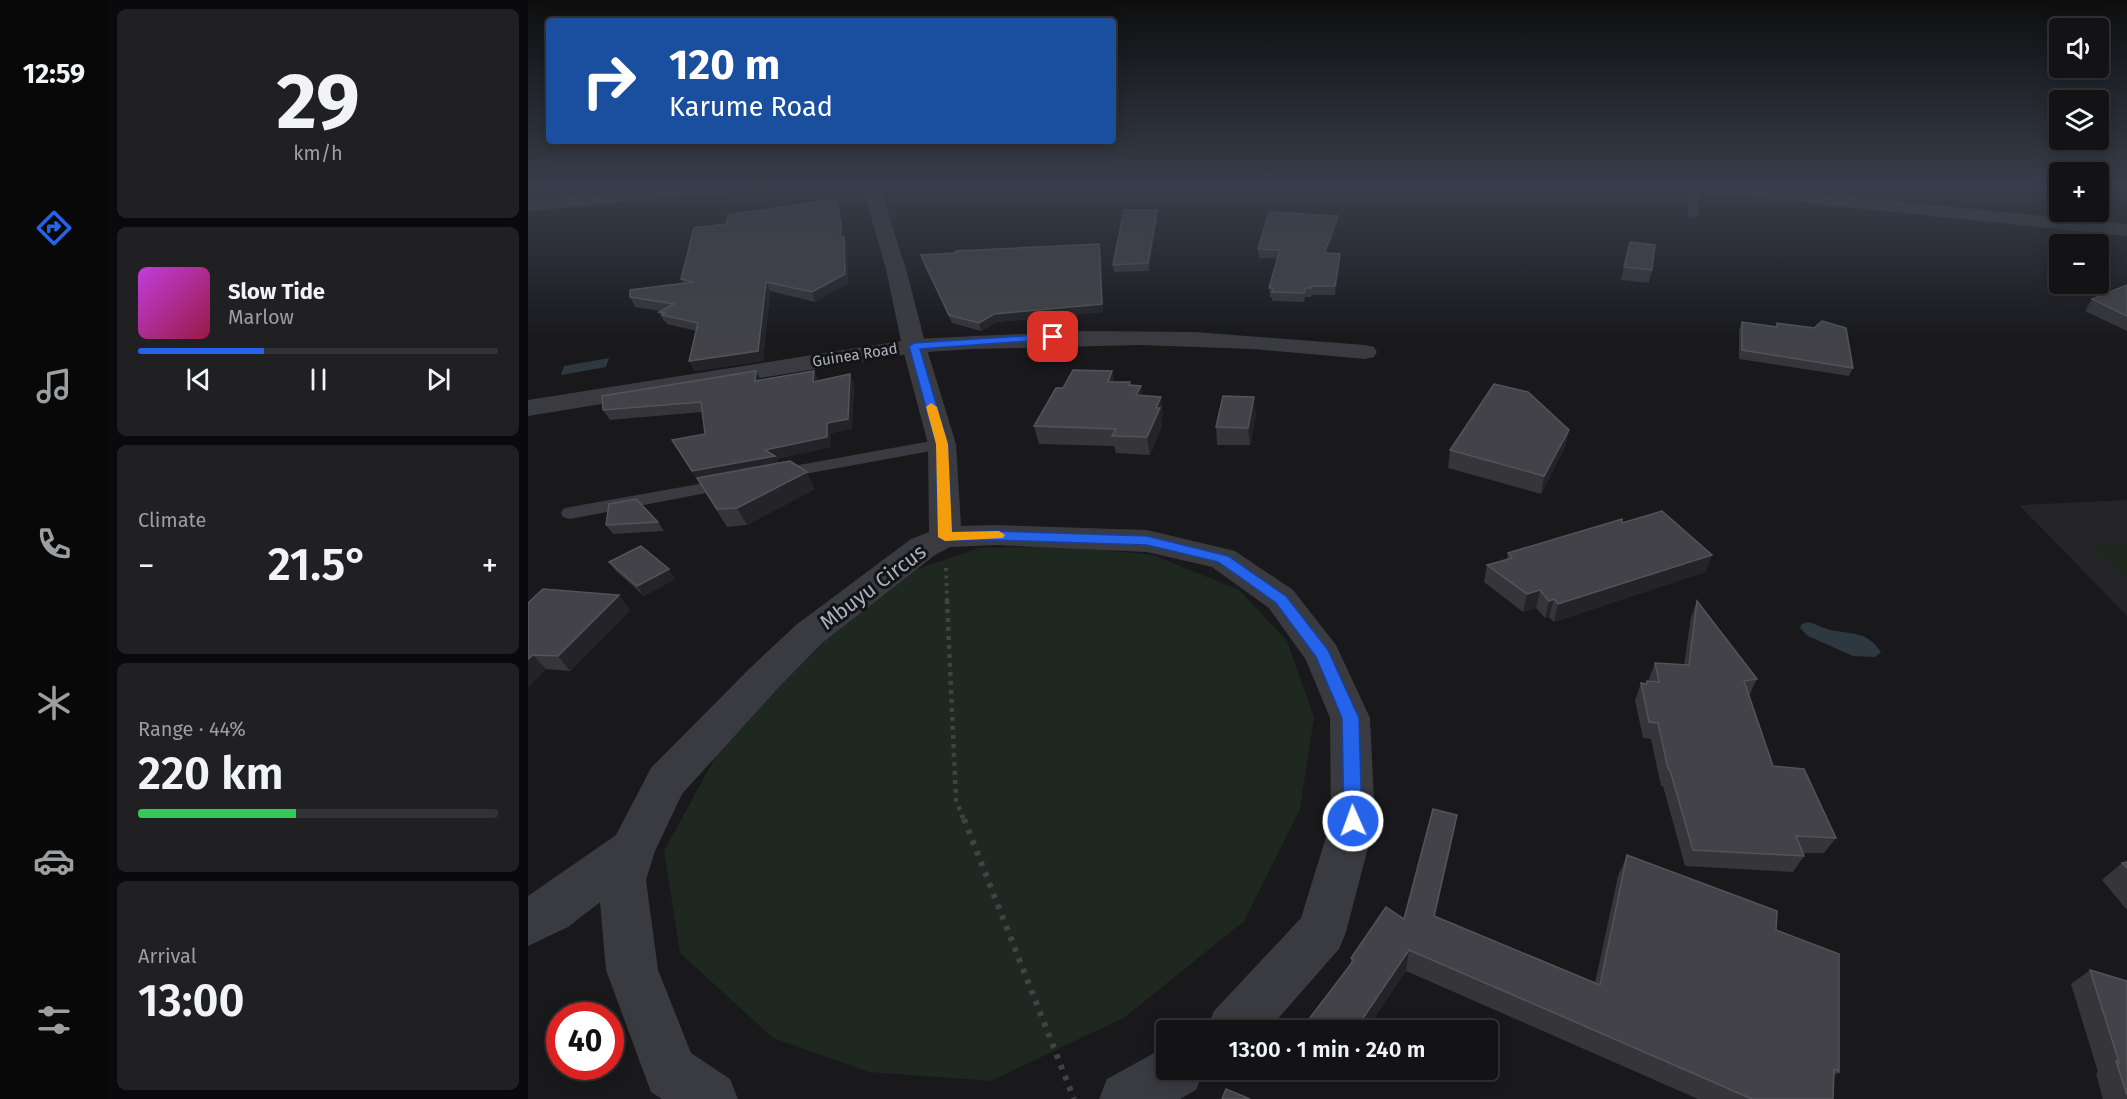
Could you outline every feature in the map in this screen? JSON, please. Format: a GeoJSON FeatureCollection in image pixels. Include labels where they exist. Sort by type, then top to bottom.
{"type":"FeatureCollection","features":[{"type":"Feature","properties":{"kind":"street"},"geometry":{"type":"LineString","coordinates":[[886,236],[942,444],[945,537]]}},
{"type":"Feature","properties":{"kind":"street","name":"Guinea Road"},"geometry":{"type":"LineString","coordinates":[[528,408],[914,346],[1053,337],[1146,336],[1293,344],[1365,352]]}},
{"type":"Feature","properties":{"kind":"street","name":"Mbuyu Circus"},"geometry":{"type":"LineString","coordinates":[[710,1099],[671,1072],[632,970],[622,880],[632,850],[666,781],[764,678],[809,634],[923,547],[945,537],[996,535],[1147,541],[1223,559],[1281,599],[1323,655],[1350,718],[1353,821],[1321,932],[1242,1020]]}},
{"type":"Feature","properties":{"kind":"street"},"geometry":{"type":"LineString","coordinates":[[528,922],[551,910],[632,850]]}},
{"type":"Feature","properties":{"kind":"street"},"geometry":{"type":"LineString","coordinates":[[1127,1099],[1159,1080]]}},
{"type":"Feature","properties":{"kind":"lane"},"geometry":{"type":"LineString","coordinates":[[570,513],[942,444]]}},
{"type":"Feature","properties":{"kind":"path"},"geometry":{"type":"LineString","coordinates":[[945,537],[956,800],[1074,1099]]}},
{"type":"Feature","properties":{"kind":"shaded area"},"geometry":{"type":"Polygon","coordinates":[[[609,358],[606,367],[561,375],[564,366],[609,358]]]}},
{"type":"Feature","properties":{"kind":"shaded area"},"geometry":{"type":"Polygon","coordinates":[[[2127,500],[2127,616],[2019,505],[2127,500]]]}},
{"type":"Feature","properties":{"kind":"shaded area"},"geometry":{"type":"Polygon","coordinates":[[[2084,540],[2127,543],[2127,580],[2084,540]]]}},
{"type":"Feature","properties":{"kind":"shaded area"},"geometry":{"type":"Polygon","coordinates":[[[1065,546],[1153,555],[1239,590],[1287,641],[1314,717],[1300,809],[1244,921],[1125,1017],[991,1081],[869,1072],[773,1038],[680,953],[664,851],[717,754],[800,660],[907,573],[979,548],[1065,546]]]}},
{"type":"Feature","properties":{"kind":"shaded area"},"geometry":{"type":"Polygon","coordinates":[[[1808,622],[1866,638],[1881,652],[1875,657],[1853,656],[1808,636],[1800,628],[1802,624],[1808,622]]]}},
{"type":"Feature","properties":{"kind":"building"},"geometry":{"type":"Polygon","coordinates":[[[692,236],[844,237],[845,274],[812,292],[766,282],[758,351],[689,361],[698,323],[662,315],[665,313],[659,312],[674,304],[630,297],[630,290],[694,282],[681,279],[692,236]]]}},
{"type":"Feature","properties":{"kind":"building"},"geometry":{"type":"Polygon","coordinates":[[[1119,236],[1153,236],[1148,263],[1113,265],[1119,236]]]}},
{"type":"Feature","properties":{"kind":"building"},"geometry":{"type":"Polygon","coordinates":[[[1262,236],[1330,236],[1324,253],[1340,254],[1335,286],[1312,286],[1305,288],[1304,293],[1272,292],[1273,288],[1269,288],[1280,250],[1258,249],[1262,236]]]}},
{"type":"Feature","properties":{"kind":"building"},"geometry":{"type":"Polygon","coordinates":[[[1630,242],[1655,245],[1652,270],[1624,267],[1630,242]]]}},
{"type":"Feature","properties":{"kind":"building"},"geometry":{"type":"Polygon","coordinates":[[[1099,244],[1102,304],[994,314],[979,323],[949,315],[921,255],[955,253],[956,251],[1099,244]]]}},
{"type":"Feature","properties":{"kind":"building"},"geometry":{"type":"Polygon","coordinates":[[[2127,285],[2127,316],[2092,299],[2127,285]]]}},
{"type":"Feature","properties":{"kind":"building"},"geometry":{"type":"Polygon","coordinates":[[[1822,321],[1846,328],[1853,368],[1742,350],[1742,322],[1777,327],[1777,323],[1814,328],[1822,321]]]}},
{"type":"Feature","properties":{"kind":"building"},"geometry":{"type":"Polygon","coordinates":[[[1073,370],[1112,371],[1108,382],[1130,382],[1129,385],[1141,386],[1136,395],[1161,397],[1156,408],[1160,408],[1147,437],[1112,436],[1116,429],[1034,426],[1056,388],[1063,388],[1073,370]]]}},
{"type":"Feature","properties":{"kind":"building"},"geometry":{"type":"Polygon","coordinates":[[[756,371],[755,381],[814,371],[813,382],[850,374],[848,419],[827,423],[827,437],[765,450],[775,456],[692,471],[672,440],[705,434],[701,402],[603,410],[602,396],[756,371]]]}},
{"type":"Feature","properties":{"kind":"building"},"geometry":{"type":"Polygon","coordinates":[[[1494,384],[1528,392],[1569,430],[1544,476],[1450,450],[1494,384]]]}},
{"type":"Feature","properties":{"kind":"building"},"geometry":{"type":"Polygon","coordinates":[[[1223,396],[1254,397],[1248,428],[1216,427],[1223,396]]]}},
{"type":"Feature","properties":{"kind":"building"},"geometry":{"type":"Polygon","coordinates":[[[790,461],[807,472],[737,508],[717,509],[697,478],[790,461]]]}},
{"type":"Feature","properties":{"kind":"building"},"geometry":{"type":"Polygon","coordinates":[[[636,499],[658,522],[606,525],[609,504],[636,499]]]}},
{"type":"Feature","properties":{"kind":"building"},"geometry":{"type":"Polygon","coordinates":[[[1662,511],[1712,555],[1558,604],[1554,599],[1549,601],[1540,590],[1527,594],[1487,565],[1512,558],[1508,553],[1622,519],[1622,523],[1662,511]]]}},
{"type":"Feature","properties":{"kind":"building"},"geometry":{"type":"Polygon","coordinates":[[[641,546],[669,569],[637,586],[609,562],[641,546]]]}},
{"type":"Feature","properties":{"kind":"building"},"geometry":{"type":"Polygon","coordinates":[[[543,589],[619,595],[558,656],[533,655],[528,659],[528,603],[543,589]]]}},
{"type":"Feature","properties":{"kind":"building"},"geometry":{"type":"Polygon","coordinates":[[[1697,601],[1757,679],[1744,681],[1773,766],[1804,769],[1836,838],[1796,836],[1804,856],[1693,850],[1668,769],[1658,723],[1649,722],[1641,683],[1659,682],[1655,663],[1689,665],[1697,601]]]}},
{"type":"Feature","properties":{"kind":"building"},"geometry":{"type":"Polygon","coordinates":[[[1433,809],[1457,815],[1434,916],[1600,985],[1627,855],[1777,911],[1776,930],[1839,954],[1839,1072],[1834,1069],[1833,1099],[1752,1099],[1409,950],[1362,1020],[1309,1019],[1354,960],[1351,958],[1386,907],[1404,919],[1433,809]]]}},
{"type":"Feature","properties":{"kind":"building"},"geometry":{"type":"Polygon","coordinates":[[[2090,970],[2127,981],[2127,1095],[2116,1061],[2119,1062],[2090,970]]]}},
{"type":"Feature","properties":{"kind":"building"},"geometry":{"type":"Polygon","coordinates":[[[1226,1089],[1250,1099],[1222,1099],[1226,1089]]]}},
{"type":"Feature","properties":{"kind":"slow traffic"},"geometry":{"type":"LineString","coordinates":[[931,407],[942,444],[945,537],[999,535]]}},
{"type":"Feature","properties":{"kind":"route"},"geometry":{"type":"LineString","coordinates":[[1053,337],[914,346],[942,444],[945,537],[996,535],[1147,541],[1223,559],[1281,599],[1323,655],[1350,718],[1353,821]]}}]}
